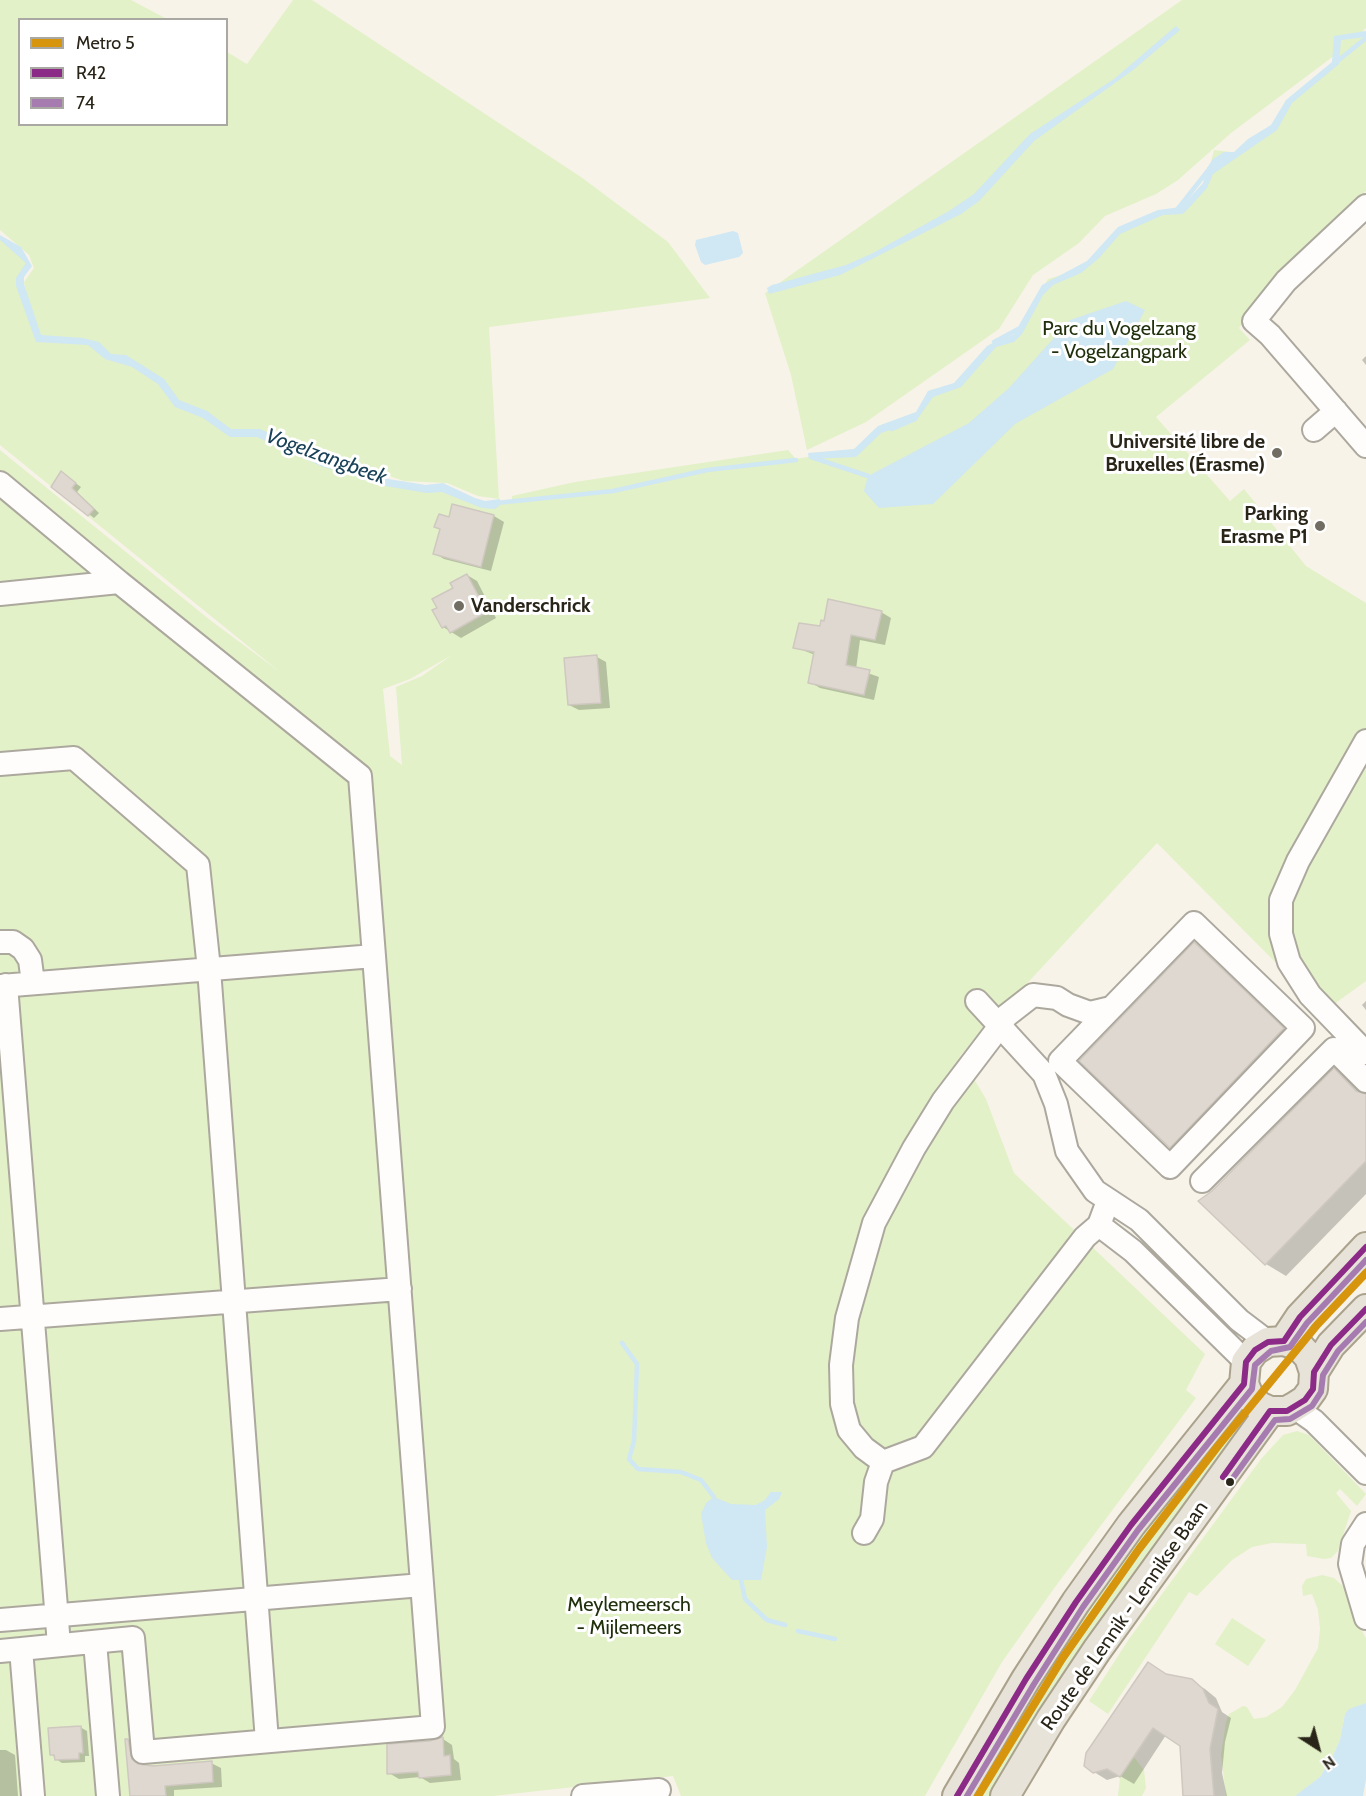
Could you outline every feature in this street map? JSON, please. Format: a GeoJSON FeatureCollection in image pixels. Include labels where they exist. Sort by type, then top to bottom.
{"type":"FeatureCollection","features":[{"type":"Feature","properties":{"kind":"main road"},"geometry":{"type":"LineString","coordinates":[[957,1796],[1026,1679],[1076,1602],[1245,1373],[1255,1350],[1276,1342],[1366,1247]]}},
{"type":"Feature","properties":{"kind":"main road","name":"Route de Lennik - Lennikse Baan"},"geometry":{"type":"LineString","coordinates":[[1005,1796],[1051,1719],[1097,1650],[1298,1395],[1331,1345],[1366,1309]]}},
{"type":"Feature","properties":{"kind":"main road"},"geometry":{"type":"LineString","coordinates":[[1245,1373],[1249,1396],[1258,1406],[1298,1395],[1309,1357],[1299,1346],[1276,1342]]}},
{"type":"Feature","properties":{"kind":"street"},"geometry":{"type":"LineString","coordinates":[[1366,206],[1286,281],[1254,321],[1270,335],[1366,446]]}},
{"type":"Feature","properties":{"kind":"street"},"geometry":{"type":"LineString","coordinates":[[1311,427],[1333,408]]}},
{"type":"Feature","properties":{"kind":"street"},"geometry":{"type":"LineString","coordinates":[[0,483],[360,776],[433,1727],[143,1752],[133,1638],[10,1650],[33,1796]]}},
{"type":"Feature","properties":{"kind":"street"},"geometry":{"type":"LineString","coordinates":[[0,594],[119,582]]}},
{"type":"Feature","properties":{"kind":"street"},"geometry":{"type":"LineString","coordinates":[[1366,741],[1298,861],[1281,900],[1281,934],[1289,962],[1310,995],[1366,1053]]}},
{"type":"Feature","properties":{"kind":"street"},"geometry":{"type":"LineString","coordinates":[[0,764],[74,758],[198,865],[209,969],[267,1741]]}},
{"type":"Feature","properties":{"kind":"street"},"geometry":{"type":"LineString","coordinates":[[1194,923],[1303,1028],[1170,1167],[1060,1061],[1111,1008],[1194,923]]}},
{"type":"Feature","properties":{"kind":"street"},"geometry":{"type":"LineString","coordinates":[[0,942],[13,942],[23,950],[30,960],[33,983]]}},
{"type":"Feature","properties":{"kind":"street"},"geometry":{"type":"LineString","coordinates":[[59,1645],[3,985],[374,956]]}},
{"type":"Feature","properties":{"kind":"street"},"geometry":{"type":"LineString","coordinates":[[883,1462],[864,1448],[849,1430],[842,1404],[841,1365],[847,1318],[874,1223],[891,1189],[944,1101],[1006,1016],[1033,995],[1057,998],[1068,1005],[1090,1013],[1111,1008]]}},
{"type":"Feature","properties":{"kind":"street"},"geometry":{"type":"LineString","coordinates":[[977,1001],[1044,1074],[1056,1104],[1067,1150],[1095,1191],[1139,1220],[1222,1302],[1276,1342]]}},
{"type":"Feature","properties":{"kind":"street"},"geometry":{"type":"LineString","coordinates":[[1068,1005],[1074,1022],[1074,1047]]}},
{"type":"Feature","properties":{"kind":"street"},"geometry":{"type":"LineString","coordinates":[[1202,1181],[1334,1049],[1366,1081]]}},
{"type":"Feature","properties":{"kind":"street"},"geometry":{"type":"LineString","coordinates":[[883,1462],[923,1447],[1085,1237],[1099,1225],[1108,1200]]}},
{"type":"Feature","properties":{"kind":"street"},"geometry":{"type":"LineString","coordinates":[[1099,1225],[1145,1264],[1204,1320],[1245,1373]]}},
{"type":"Feature","properties":{"kind":"street"},"geometry":{"type":"LineString","coordinates":[[1145,1264],[1164,1246]]}},
{"type":"Feature","properties":{"kind":"street"},"geometry":{"type":"LineString","coordinates":[[0,1319],[400,1289]]}},
{"type":"Feature","properties":{"kind":"street"},"geometry":{"type":"LineString","coordinates":[[1204,1320],[1222,1302]]}},
{"type":"Feature","properties":{"kind":"street"},"geometry":{"type":"LineString","coordinates":[[1298,1395],[1324,1411],[1366,1457]]}},
{"type":"Feature","properties":{"kind":"street"},"geometry":{"type":"LineString","coordinates":[[1298,1395],[1314,1421],[1366,1473]]}},
{"type":"Feature","properties":{"kind":"street"},"geometry":{"type":"LineString","coordinates":[[864,1533],[872,1519],[876,1482],[883,1462]]}},
{"type":"Feature","properties":{"kind":"street"},"geometry":{"type":"LineString","coordinates":[[1366,1524],[1353,1544],[1350,1564],[1366,1618]]}},
{"type":"Feature","properties":{"kind":"street"},"geometry":{"type":"LineString","coordinates":[[0,1620],[422,1585]]}},
{"type":"Feature","properties":{"kind":"street"},"geometry":{"type":"LineString","coordinates":[[95,1642],[108,1796]]}},
{"type":"Feature","properties":{"kind":"street"},"geometry":{"type":"LineString","coordinates":[[583,1796],[659,1790]]}},
{"type":"Feature","properties":{"kind":"green space"},"geometry":{"type":"Polygon","coordinates":[[[0,0],[131,0],[165,18],[18,18],[18,126],[228,126],[228,53],[247,64],[293,0],[312,0],[581,177],[668,242],[710,298],[489,327],[499,499],[478,496],[447,483],[404,481],[276,437],[272,441],[383,482],[441,487],[490,506],[512,500],[512,496],[575,482],[788,450],[796,459],[854,449],[881,425],[917,412],[930,390],[956,384],[990,344],[1012,339],[1048,279],[1078,270],[1097,255],[1113,234],[1157,211],[1177,211],[1206,181],[1214,150],[1239,153],[1276,127],[1289,98],[1336,62],[1335,55],[1231,133],[1178,180],[1156,194],[1105,216],[1079,243],[1033,275],[999,329],[866,422],[807,450],[791,375],[765,293],[1182,0],[1366,0],[1366,28],[1359,35],[1366,35],[1366,191],[1269,286],[1239,328],[1250,340],[1156,417],[1230,501],[1244,489],[1306,566],[1366,603],[1366,981],[1333,1005],[1299,958],[1292,933],[1292,856],[1285,972],[1157,843],[960,1056],[986,1099],[1014,1173],[1205,1354],[1186,1390],[1196,1398],[1002,1662],[925,1796],[681,1796],[673,1776],[493,1796],[0,1796],[0,450],[210,620],[280,672],[0,445],[0,237],[28,263],[20,282],[27,298],[24,282],[34,268],[29,255],[0,230],[0,0]],[[452,655],[410,679],[383,689],[390,756],[402,765],[396,687],[422,676],[452,655]]]}},
{"type":"Feature","properties":{"kind":"green space"},"geometry":{"type":"Polygon","coordinates":[[[1222,1420],[1244,1438],[998,1796],[966,1796],[1016,1712],[1222,1420]]]}},
{"type":"Feature","properties":{"kind":"green space"},"geometry":{"type":"Polygon","coordinates":[[[1297,1431],[1309,1435],[1366,1494],[1357,1506],[1340,1489],[1336,1493],[1351,1511],[1338,1551],[1331,1558],[1324,1559],[1307,1556],[1306,1544],[1272,1543],[1252,1547],[1232,1560],[1197,1596],[1189,1592],[1108,1714],[1089,1701],[1129,1639],[1261,1459],[1283,1435],[1297,1431]]]}},
{"type":"Feature","properties":{"kind":"green space"},"geometry":{"type":"Polygon","coordinates":[[[1322,1575],[1334,1578],[1345,1588],[1353,1615],[1366,1638],[1366,1703],[1345,1714],[1340,1740],[1332,1758],[1320,1777],[1303,1791],[1295,1796],[1226,1796],[1221,1755],[1229,1714],[1243,1706],[1247,1707],[1254,1719],[1266,1717],[1282,1707],[1295,1690],[1318,1648],[1320,1629],[1318,1610],[1312,1594],[1303,1596],[1302,1586],[1306,1579],[1322,1575]]]}},
{"type":"Feature","properties":{"kind":"green space"},"geometry":{"type":"Polygon","coordinates":[[[1232,1618],[1266,1640],[1248,1666],[1215,1644],[1232,1618]]]}},
{"type":"Feature","properties":{"kind":"green space"},"geometry":{"type":"Polygon","coordinates":[[[1134,1757],[1144,1770],[1146,1788],[1142,1796],[1118,1796],[1120,1777],[1134,1757]]]}},
{"type":"Feature","properties":{"kind":"water"},"geometry":{"type":"Polygon","coordinates":[[[1176,26],[1180,30],[1133,70],[1034,141],[979,201],[961,214],[840,275],[769,294],[767,288],[772,285],[846,265],[873,253],[949,211],[974,194],[1030,134],[1114,79],[1176,26]]]}},
{"type":"Feature","properties":{"kind":"water"},"geometry":{"type":"Polygon","coordinates":[[[1366,31],[1366,37],[1341,40],[1339,64],[1292,103],[1277,130],[1213,174],[1207,188],[1186,211],[1182,214],[1163,215],[1120,234],[1099,258],[1081,273],[1053,285],[1043,295],[1022,334],[1014,342],[996,347],[961,387],[933,397],[916,421],[881,433],[856,457],[809,459],[808,453],[854,449],[878,426],[916,412],[928,391],[954,383],[987,346],[1014,334],[1042,285],[1087,261],[1118,227],[1158,210],[1181,207],[1203,183],[1207,168],[1213,159],[1224,152],[1234,152],[1248,139],[1271,125],[1286,100],[1332,62],[1334,36],[1366,31]]]}},
{"type":"Feature","properties":{"kind":"water"},"geometry":{"type":"Polygon","coordinates":[[[733,231],[738,233],[743,253],[739,257],[705,265],[701,262],[695,245],[696,240],[733,231]]]}},
{"type":"Feature","properties":{"kind":"water"},"geometry":{"type":"Polygon","coordinates":[[[0,235],[21,247],[32,266],[24,277],[24,284],[41,335],[83,338],[99,342],[111,354],[126,355],[164,379],[179,400],[207,411],[231,429],[260,429],[325,459],[382,478],[426,485],[443,483],[485,501],[500,499],[500,505],[495,509],[482,508],[442,492],[427,493],[379,485],[351,474],[323,467],[257,437],[230,437],[203,418],[175,407],[158,384],[132,367],[105,359],[88,345],[36,342],[16,286],[16,278],[26,263],[0,240],[0,235]]]}},
{"type":"Feature","properties":{"kind":"water"},"geometry":{"type":"Polygon","coordinates":[[[1126,301],[1145,310],[1113,369],[1015,424],[933,504],[879,508],[864,491],[868,476],[969,423],[1009,388],[1070,320],[1126,301]]]}},
{"type":"Feature","properties":{"kind":"water"},"geometry":{"type":"Polygon","coordinates":[[[771,1492],[782,1492],[779,1499],[765,1510],[767,1547],[761,1580],[732,1580],[712,1558],[706,1543],[701,1514],[706,1503],[714,1497],[731,1504],[756,1505],[765,1500],[771,1492]]]}},
{"type":"Feature","properties":{"kind":"water"},"geometry":{"type":"Polygon","coordinates":[[[1366,1703],[1366,1779],[1363,1796],[1295,1796],[1320,1777],[1332,1758],[1340,1740],[1345,1714],[1349,1709],[1366,1703]]]}},
{"type":"Feature","properties":{"kind":"building"},"geometry":{"type":"Polygon","coordinates":[[[61,471],[76,483],[72,488],[94,509],[88,516],[51,487],[61,471]]]}},
{"type":"Feature","properties":{"kind":"building"},"geometry":{"type":"Polygon","coordinates":[[[452,504],[494,515],[481,567],[433,554],[440,529],[434,527],[439,514],[449,517],[452,504]]]}},
{"type":"Feature","properties":{"kind":"building"},"geometry":{"type":"Polygon","coordinates":[[[467,574],[487,612],[450,633],[446,626],[442,628],[432,610],[437,608],[432,599],[453,588],[450,583],[467,574]]]}},
{"type":"Feature","properties":{"kind":"building"},"geometry":{"type":"Polygon","coordinates":[[[828,599],[882,611],[875,640],[851,635],[846,665],[870,670],[864,695],[808,683],[814,652],[793,648],[799,623],[820,626],[821,620],[824,621],[828,599]]]}},
{"type":"Feature","properties":{"kind":"building"},"geometry":{"type":"Polygon","coordinates":[[[597,655],[601,703],[568,705],[564,658],[597,655]]]}},
{"type":"Feature","properties":{"kind":"building"},"geometry":{"type":"Polygon","coordinates":[[[1194,942],[1284,1028],[1170,1148],[1079,1061],[1194,942]]]}},
{"type":"Feature","properties":{"kind":"building"},"geometry":{"type":"Polygon","coordinates":[[[1334,1068],[1356,1091],[1366,1094],[1366,1161],[1265,1265],[1198,1201],[1212,1191],[1334,1068]]]}},
{"type":"Feature","properties":{"kind":"building"},"geometry":{"type":"Polygon","coordinates":[[[1148,1662],[1166,1674],[1192,1679],[1203,1689],[1209,1703],[1218,1709],[1210,1749],[1214,1796],[1183,1796],[1180,1746],[1153,1728],[1120,1777],[1107,1769],[1093,1773],[1084,1766],[1086,1753],[1148,1662]]]}},
{"type":"Feature","properties":{"kind":"building"},"geometry":{"type":"Polygon","coordinates":[[[81,1726],[83,1753],[79,1753],[79,1759],[55,1760],[54,1755],[50,1755],[48,1728],[81,1726]]]}},
{"type":"Feature","properties":{"kind":"building"},"geometry":{"type":"Polygon","coordinates":[[[443,1737],[444,1756],[450,1755],[451,1775],[419,1778],[418,1772],[387,1774],[387,1744],[429,1741],[443,1737]]]}},
{"type":"Feature","properties":{"kind":"building"},"geometry":{"type":"Polygon","coordinates":[[[125,1739],[128,1739],[132,1759],[138,1764],[153,1766],[212,1761],[213,1782],[165,1786],[166,1796],[130,1796],[125,1739]]]}},
{"type":"Feature","properties":{"kind":"waterway","name":"Vogelzangbeek"},"geometry":{"type":"LineString","coordinates":[[1335,63],[1366,38]]}},
{"type":"Feature","properties":{"kind":"waterway","name":"Vogelzangbeek"},"geometry":{"type":"LineString","coordinates":[[1176,211],[1210,168]]}},
{"type":"Feature","properties":{"kind":"waterway","name":"Vogelzangbeek"},"geometry":{"type":"LineString","coordinates":[[994,342],[1020,328]]}},
{"type":"Feature","properties":{"kind":"waterway","name":"Vogelzangbeek"},"geometry":{"type":"LineString","coordinates":[[887,427],[892,429],[915,419]]}},
{"type":"Feature","properties":{"kind":"waterway"},"geometry":{"type":"LineString","coordinates":[[811,457],[868,476]]}},
{"type":"Feature","properties":{"kind":"waterway","name":"Vogelzangbeek"},"geometry":{"type":"LineString","coordinates":[[496,503],[613,491],[707,470],[796,460]]}},
{"type":"Feature","properties":{"kind":"waterway"},"geometry":{"type":"LineString","coordinates":[[622,1343],[637,1364],[634,1441],[629,1459],[638,1469],[681,1472],[701,1480],[714,1497]]}},
{"type":"Feature","properties":{"kind":"waterway"},"geometry":{"type":"LineString","coordinates":[[741,1580],[745,1599],[767,1620],[785,1625]]}},
{"type":"Feature","properties":{"kind":"waterway"},"geometry":{"type":"LineString","coordinates":[[798,1631],[835,1639]]}},
{"type":"Feature","properties":{"kind":"metro line","name":"5"},"geometry":{"type":"LineString","coordinates":[[978,1796],[1062,1659],[1139,1549],[1218,1446],[1317,1325],[1366,1273]]}},
{"type":"Feature","properties":{"kind":"transit line","name":"R42"},"geometry":{"type":"LineString","coordinates":[[957,1796],[1026,1679],[1076,1602],[1131,1525],[1244,1384],[1246,1362],[1255,1350],[1268,1342],[1284,1341],[1300,1317],[1366,1247]]}},
{"type":"Feature","properties":{"kind":"transit line","name":"74"},"geometry":{"type":"LineString","coordinates":[[967,1796],[1083,1607],[1138,1530],[1252,1389],[1255,1365],[1271,1351],[1290,1347],[1307,1323],[1366,1260]]}},
{"type":"Feature","properties":{"kind":"transit line","name":"R42"},"geometry":{"type":"LineString","coordinates":[[1223,1477],[1270,1411],[1287,1411],[1305,1400],[1313,1389],[1314,1372],[1331,1345],[1366,1309]]}},
{"type":"Feature","properties":{"kind":"transit line","name":"74"},"geometry":{"type":"LineString","coordinates":[[1230,1482],[1275,1420],[1290,1419],[1312,1406],[1321,1392],[1323,1375],[1338,1351],[1366,1322]]}},
{"type":"Feature","properties":{"kind":"place","name":"Université libre de Bruxelles (Érasme)"},"geometry":{"type":"Point","coordinates":[1277,453]}},
{"type":"Feature","properties":{"kind":"place","name":"Parking Erasme P1"},"geometry":{"type":"Point","coordinates":[1320,526]}},
{"type":"Feature","properties":{"kind":"place","name":"Vanderschrick"},"geometry":{"type":"Point","coordinates":[459,606]}},
{"type":"Feature","properties":{"kind":"park label","name":"Parc du Vogelzang - Vogelzangpark"},"geometry":{"type":"Point","coordinates":[1119,340]}},
{"type":"Feature","properties":{"kind":"park label","name":"Meylemeersch - Mijlemeers"},"geometry":{"type":"Point","coordinates":[629,1616]}}]}
